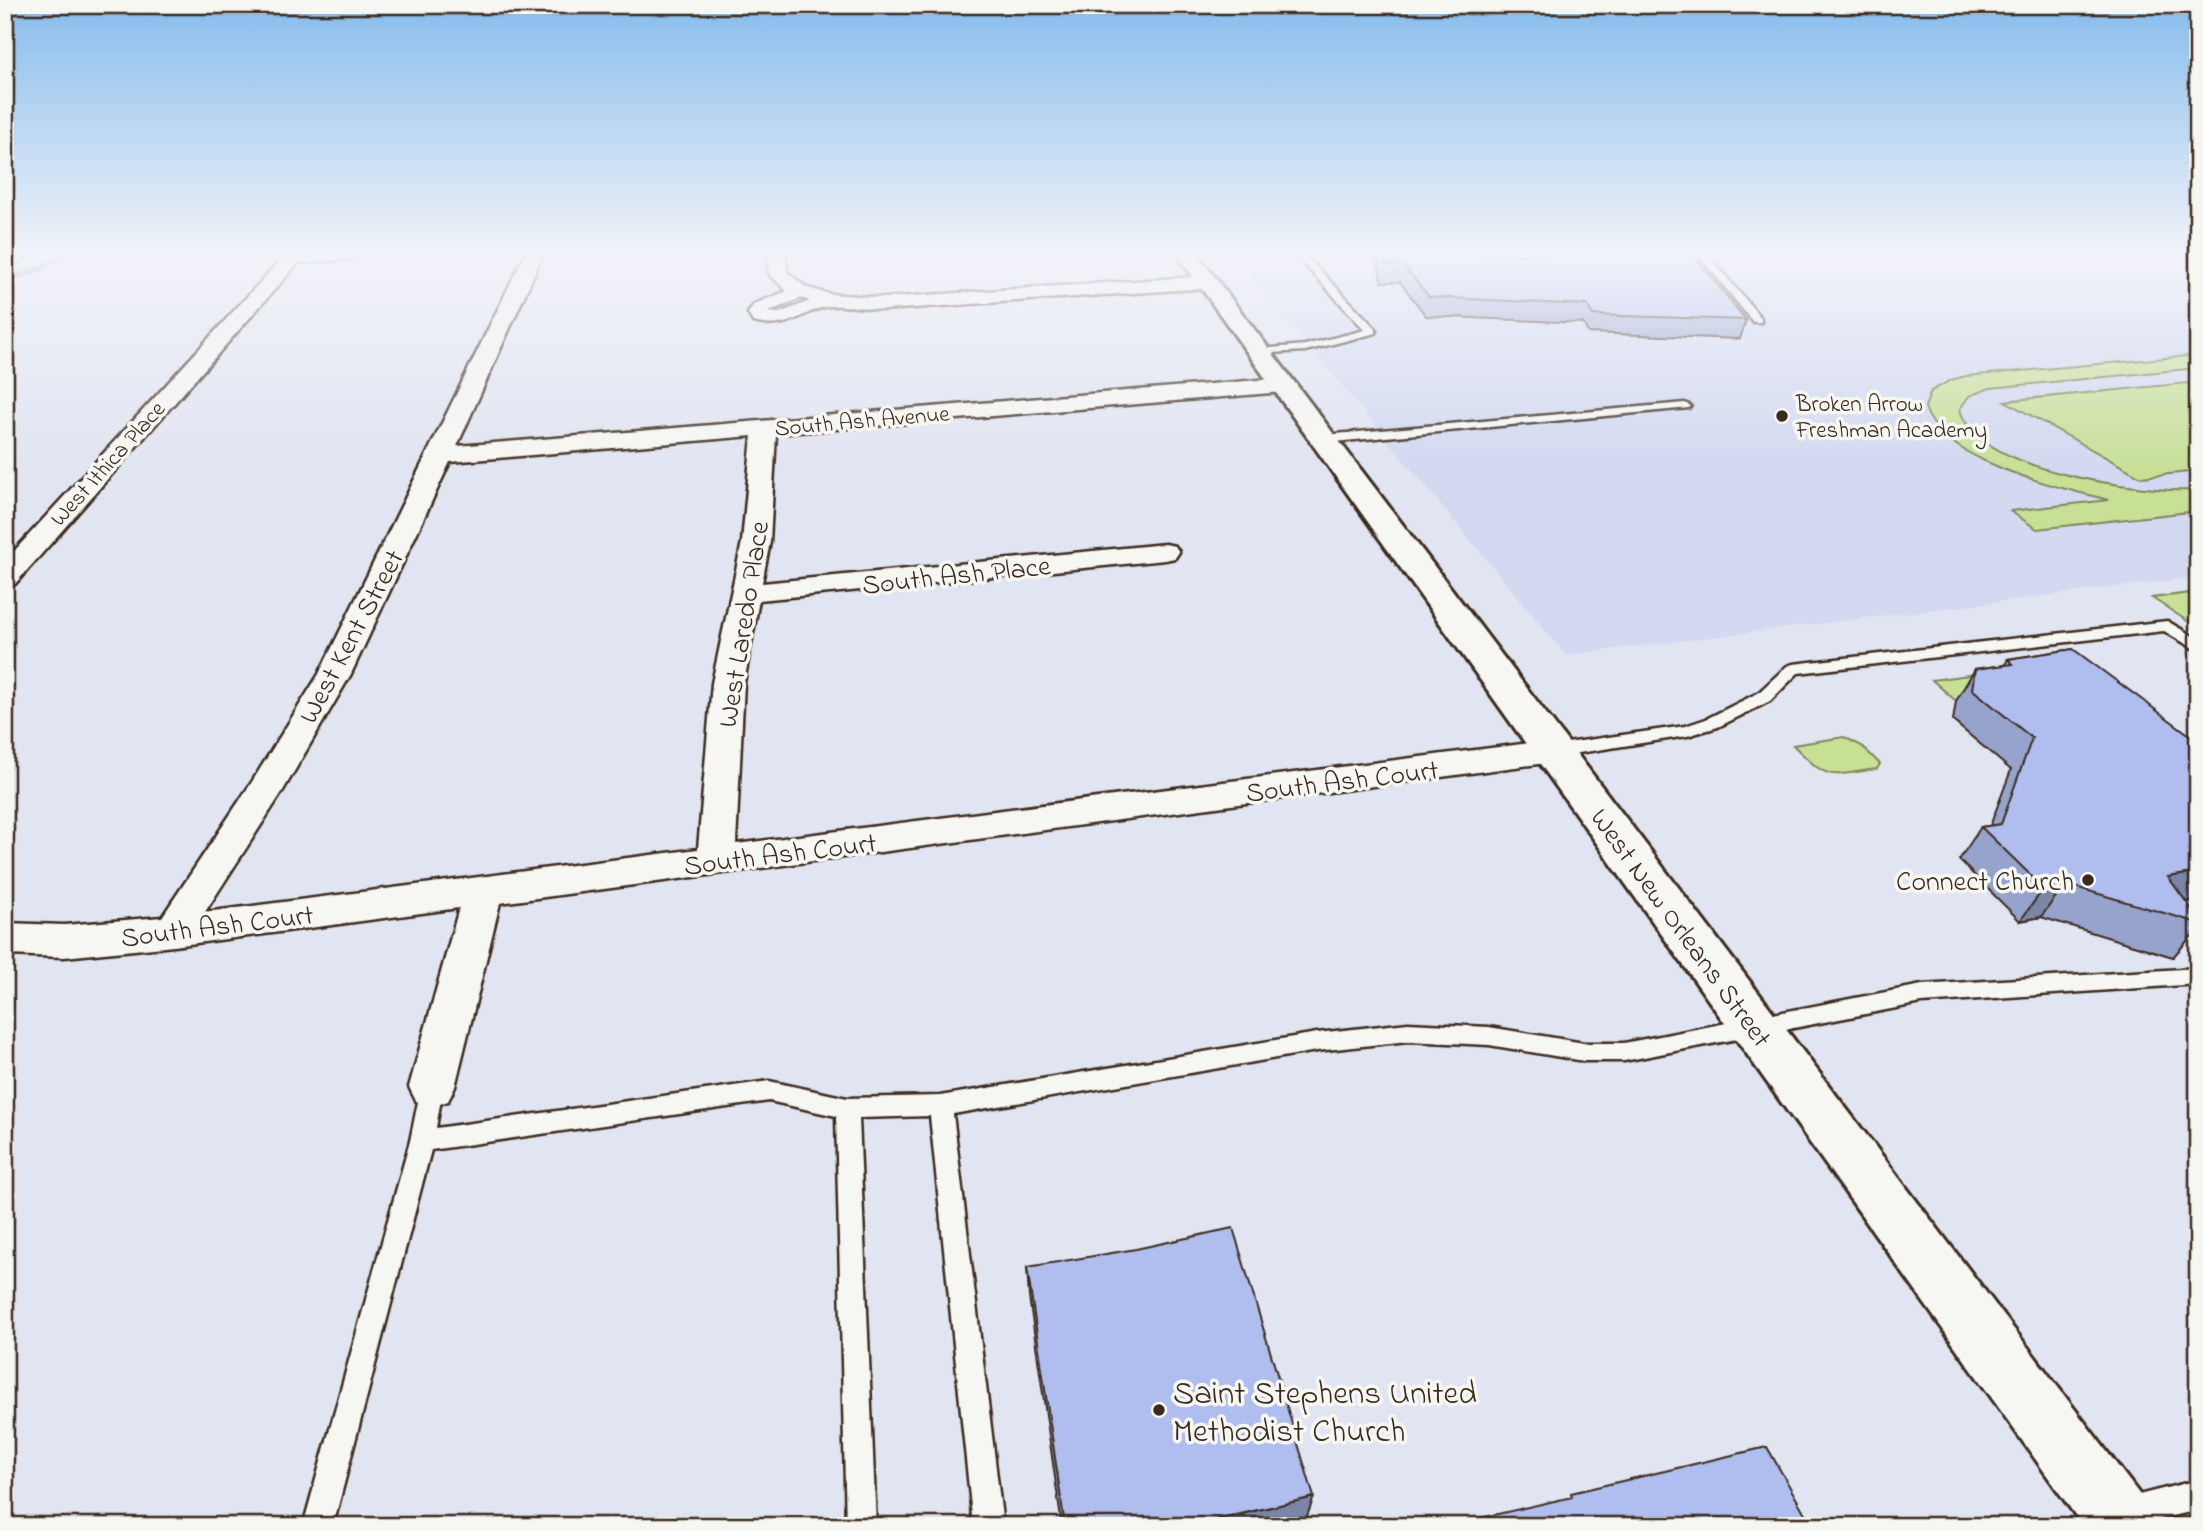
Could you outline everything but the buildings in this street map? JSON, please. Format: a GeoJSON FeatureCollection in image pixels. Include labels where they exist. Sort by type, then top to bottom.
{"type":"FeatureCollection","features":[{"type":"Feature","properties":{"kind":"main road","name":"West New Orleans Street"},"geometry":{"type":"LineString","coordinates":[[1239,325],[2119,1520]]}},
{"type":"Feature","properties":{"kind":"street","name":"West Ithica Place"},"geometry":{"type":"LineString","coordinates":[[5,578],[230,325]]}},
{"type":"Feature","properties":{"kind":"street","name":"West Kent Street"},"geometry":{"type":"LineString","coordinates":[[174,932],[194,897],[263,794],[335,674],[441,456],[499,325]]}},
{"type":"Feature","properties":{"kind":"street","name":"South Ash Avenue"},"geometry":{"type":"LineString","coordinates":[[441,456],[1284,385]]}},
{"type":"Feature","properties":{"kind":"street","name":"West Laredo Place"},"geometry":{"type":"LineString","coordinates":[[716,862],[728,683],[760,514],[765,428]]}},
{"type":"Feature","properties":{"kind":"street","name":"South Ash Place"},"geometry":{"type":"LineString","coordinates":[[746,593],[1165,552]]}},
{"type":"Feature","properties":{"kind":"street","name":"South Ash Court"},"geometry":{"type":"LineString","coordinates":[[5,939],[64,941],[174,932],[1553,751]]}},
{"type":"Feature","properties":{"kind":"street"},"geometry":{"type":"LineString","coordinates":[[432,1087],[483,893]]}},
{"type":"Feature","properties":{"kind":"lane"},"geometry":{"type":"LineString","coordinates":[[1259,352],[1305,348],[1372,331],[1367,325]]}},
{"type":"Feature","properties":{"kind":"lane"},"geometry":{"type":"LineString","coordinates":[[1324,439],[1685,406]]}},
{"type":"Feature","properties":{"kind":"lane"},"geometry":{"type":"LineString","coordinates":[[1553,751],[1687,731],[1712,723],[1764,696],[1793,669],[2167,626],[2198,646]]}},
{"type":"Feature","properties":{"kind":"lane"},"geometry":{"type":"LineString","coordinates":[[2039,639],[2060,655]]}},
{"type":"Feature","properties":{"kind":"lane"},"geometry":{"type":"LineString","coordinates":[[422,1141],[769,1091],[847,1108],[940,1106],[1317,1042],[1397,1034],[1489,1036],[1584,1052],[1624,1052],[1922,995],[2198,976]]}},
{"type":"Feature","properties":{"kind":"lane"},"geometry":{"type":"LineString","coordinates":[[318,1526],[422,1141],[432,1087]]}},
{"type":"Feature","properties":{"kind":"lane"},"geometry":{"type":"LineString","coordinates":[[940,1106],[988,1526]]}},
{"type":"Feature","properties":{"kind":"lane"},"geometry":{"type":"LineString","coordinates":[[847,1108],[861,1526]]}},
{"type":"Feature","properties":{"kind":"lane"},"geometry":{"type":"LineString","coordinates":[[2119,1520],[2198,1495]]}},
{"type":"Feature","properties":{"kind":"shaded area","name":"Broken Arrow Freshman Academy"},"geometry":{"type":"Polygon","coordinates":[[[1292,325],[2198,325],[2198,577],[1566,655],[1292,325]]]}},
{"type":"Feature","properties":{"kind":"green space"},"geometry":{"type":"Polygon","coordinates":[[[2198,355],[2198,368],[1990,388],[1969,396],[1960,409],[1972,431],[1996,449],[2028,463],[2103,482],[2198,490],[2198,511],[2037,529],[2010,511],[2109,500],[2033,480],[1977,457],[1954,443],[1935,426],[1925,407],[1931,391],[1951,380],[1966,376],[2198,355]]]}},
{"type":"Feature","properties":{"kind":"green space"},"geometry":{"type":"Polygon","coordinates":[[[2198,382],[2198,471],[2141,477],[2005,401],[2198,382]]]}},
{"type":"Feature","properties":{"kind":"green space"},"geometry":{"type":"Polygon","coordinates":[[[2198,592],[2198,628],[2152,598],[2198,592]]]}},
{"type":"Feature","properties":{"kind":"green space"},"geometry":{"type":"Polygon","coordinates":[[[1976,674],[1994,695],[1956,701],[1932,680],[1976,674]]]}},
{"type":"Feature","properties":{"kind":"green space"},"geometry":{"type":"Polygon","coordinates":[[[1844,737],[1862,746],[1880,764],[1877,769],[1830,774],[1815,765],[1793,745],[1844,737]]]}},
{"type":"Feature","properties":{"kind":"place","name":"Broken Arrow Freshman Academy"},"geometry":{"type":"Point","coordinates":[1782,416]}},
{"type":"Feature","properties":{"kind":"place","name":"Connect Church"},"geometry":{"type":"Point","coordinates":[2088,880]}},
{"type":"Feature","properties":{"kind":"place","name":"Saint Stephens United Methodist Church"},"geometry":{"type":"Point","coordinates":[1159,1410]}}]}
